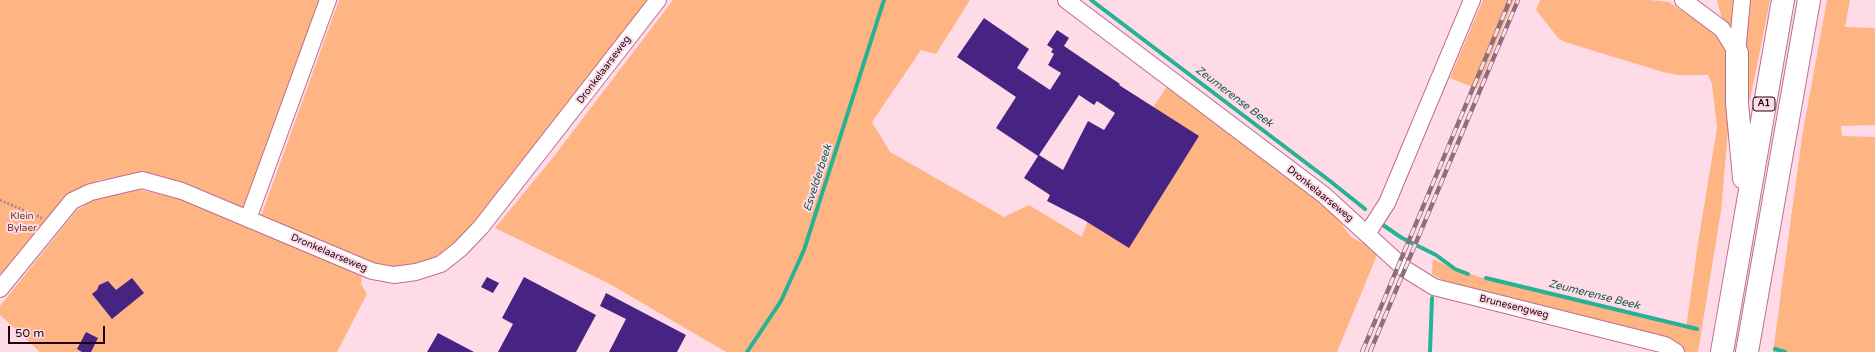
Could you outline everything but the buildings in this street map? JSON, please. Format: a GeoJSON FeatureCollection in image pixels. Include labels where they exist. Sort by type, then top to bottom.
{"type":"FeatureCollection","features":[{"type":"Feature","properties":{"kind":"highway","name":"A1"},"geometry":{"type":"LineString","coordinates":[[1722,352],[1783,0]]}},
{"type":"Feature","properties":{"kind":"highway","name":"A1"},"geometry":{"type":"LineString","coordinates":[[1747,352],[1809,0]]}},
{"type":"Feature","properties":{"kind":"highway","name":"A1"},"geometry":{"type":"LineString","coordinates":[[1737,53],[1737,103],[1746,207]]}},
{"type":"Feature","properties":{"kind":"street"},"geometry":{"type":"LineString","coordinates":[[248,219],[328,0]]}},
{"type":"Feature","properties":{"kind":"street","name":"Dronkelaarseweg"},"geometry":{"type":"LineString","coordinates":[[0,289],[53,223],[72,202],[91,192],[142,180],[182,191],[372,271],[394,275],[416,272],[441,264],[460,249],[481,227],[658,0]]}},
{"type":"Feature","properties":{"kind":"street","name":"Dronkelaarseweg"},"geometry":{"type":"LineString","coordinates":[[1066,0],[1324,195],[1367,234]]}},
{"type":"Feature","properties":{"kind":"street"},"geometry":{"type":"LineString","coordinates":[[1367,234],[1387,203],[1472,0]]}},
{"type":"Feature","properties":{"kind":"street"},"geometry":{"type":"LineString","coordinates":[[1682,0],[1722,29],[1737,53]]}},
{"type":"Feature","properties":{"kind":"street","name":"A1"},"geometry":{"type":"LineString","coordinates":[[1737,53],[1742,0]]}},
{"type":"Feature","properties":{"kind":"street","name":"Brunesengweg"},"geometry":{"type":"LineString","coordinates":[[1367,234],[1405,269],[1434,287],[1665,345],[1676,352]]}},
{"type":"Feature","properties":{"kind":"path"},"geometry":{"type":"LineString","coordinates":[[0,200],[53,223]]}},
{"type":"Feature","properties":{"kind":"green space","name":"Klein Bylaer"},"geometry":{"type":"Polygon","coordinates":[[[0,0],[320,0],[245,209],[142,175],[99,180],[82,190],[0,283],[0,0]]]}},
{"type":"Feature","properties":{"kind":"green space"},"geometry":{"type":"Polygon","coordinates":[[[339,0],[648,0],[469,230],[442,256],[419,266],[398,267],[372,263],[261,216],[339,0]]]}},
{"type":"Feature","properties":{"kind":"green space"},"geometry":{"type":"Polygon","coordinates":[[[673,0],[970,0],[936,54],[921,50],[872,122],[890,152],[1004,217],[1029,205],[1082,237],[1101,184],[1168,85],[1332,211],[1351,237],[1367,245],[1377,255],[1337,352],[726,352],[608,283],[495,228],[555,155],[673,0]]]}},
{"type":"Feature","properties":{"kind":"green space"},"geometry":{"type":"Polygon","coordinates":[[[1483,0],[1514,0],[1477,89],[1450,78],[1483,0]]]}},
{"type":"Feature","properties":{"kind":"green space"},"geometry":{"type":"Polygon","coordinates":[[[1540,0],[1649,0],[1669,2],[1722,38],[1730,54],[1728,131],[1721,211],[1698,352],[1683,352],[1448,283],[1432,274],[1433,259],[1454,269],[1493,281],[1686,328],[1717,128],[1712,84],[1708,75],[1679,75],[1663,72],[1565,42],[1559,39],[1536,10],[1540,0]]]}},
{"type":"Feature","properties":{"kind":"green space"},"geometry":{"type":"Polygon","coordinates":[[[1717,0],[1737,0],[1732,29],[1723,22],[1717,0]]]}},
{"type":"Feature","properties":{"kind":"green space"},"geometry":{"type":"Polygon","coordinates":[[[1751,0],[1770,0],[1750,100],[1745,99],[1744,75],[1747,19],[1751,0]]]}},
{"type":"Feature","properties":{"kind":"green space"},"geometry":{"type":"Polygon","coordinates":[[[1827,0],[1850,0],[1845,27],[1875,28],[1875,125],[1841,126],[1842,136],[1875,137],[1875,352],[1773,352],[1802,137],[1827,0]]]}},
{"type":"Feature","properties":{"kind":"green space"},"geometry":{"type":"Polygon","coordinates":[[[136,189],[190,201],[362,274],[361,284],[367,294],[337,352],[40,352],[0,315],[0,306],[76,211],[101,195],[136,189]]]}},
{"type":"Feature","properties":{"kind":"waterway","name":"Esvelderbeek"},"geometry":{"type":"LineString","coordinates":[[747,352],[781,301],[804,250],[884,0]]}},
{"type":"Feature","properties":{"kind":"waterway","name":"Zeumerense Beek"},"geometry":{"type":"LineString","coordinates":[[1091,0],[1365,209]]}},
{"type":"Feature","properties":{"kind":"waterway","name":"Zeumerense Beek"},"geometry":{"type":"LineString","coordinates":[[1383,225],[1402,238],[1436,255],[1455,269],[1468,274]]}},
{"type":"Feature","properties":{"kind":"waterway","name":"Zeumerense Beek"},"geometry":{"type":"LineString","coordinates":[[1486,278],[1697,329]]}},
{"type":"Feature","properties":{"kind":"waterway"},"geometry":{"type":"LineString","coordinates":[[1430,352],[1432,298]]}},
{"type":"Feature","properties":{"kind":"waterway","name":"Zeumerense Beek"},"geometry":{"type":"LineString","coordinates":[[1775,349],[1785,352]]}},
{"type":"Feature","properties":{"kind":"railway"},"geometry":{"type":"LineString","coordinates":[[1362,352],[1510,0]]}},
{"type":"Feature","properties":{"kind":"railway"},"geometry":{"type":"LineString","coordinates":[[1370,352],[1518,0]]}}]}
